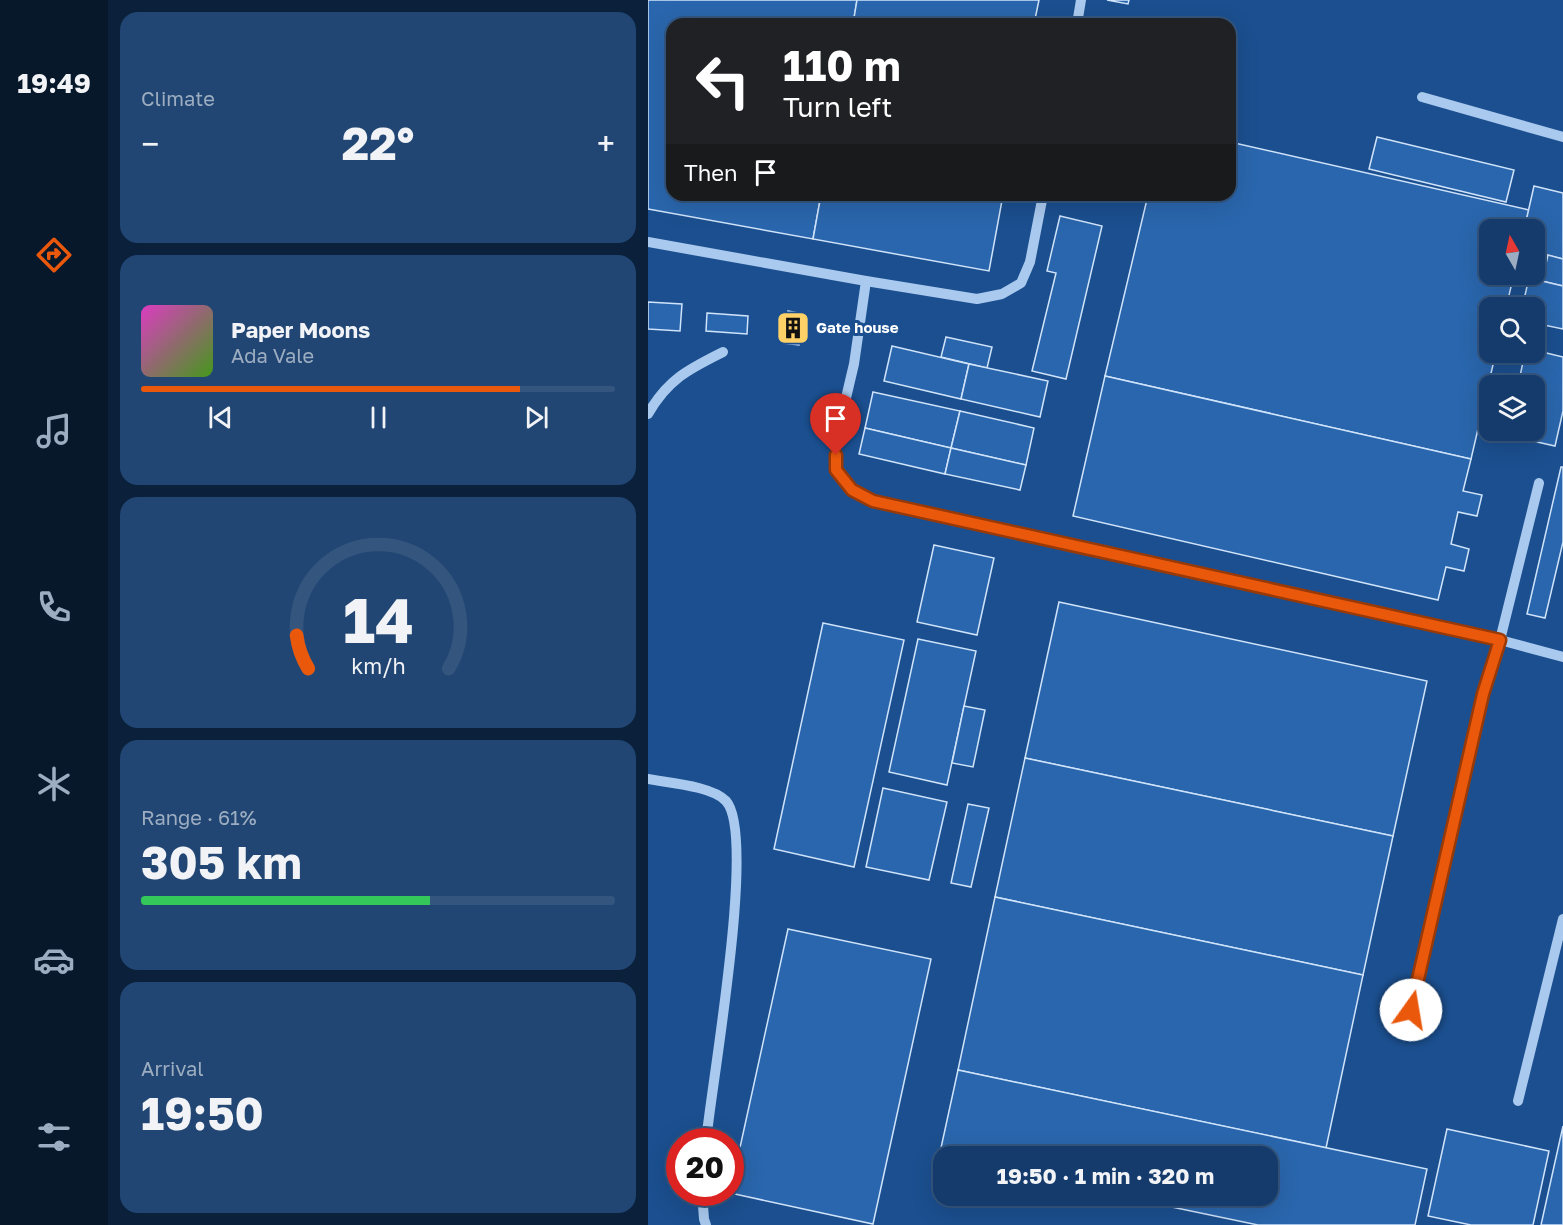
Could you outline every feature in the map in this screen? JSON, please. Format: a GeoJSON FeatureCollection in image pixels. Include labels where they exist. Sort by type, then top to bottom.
{"type":"FeatureCollection","features":[{"type":"Feature","properties":{"kind":"lane"},"geometry":{"type":"LineString","coordinates":[[1078,18],[1081,0]]}},
{"type":"Feature","properties":{"kind":"lane"},"geometry":{"type":"LineString","coordinates":[[1422,97],[1563,137]]}},
{"type":"Feature","properties":{"kind":"lane"},"geometry":{"type":"LineString","coordinates":[[648,242],[977,299],[1002,294],[1022,283],[1030,262],[1042,201]]}},
{"type":"Feature","properties":{"kind":"lane"},"geometry":{"type":"LineString","coordinates":[[866,281],[854,363],[836,440],[836,470],[852,490],[873,501],[1500,640],[1563,657]]}},
{"type":"Feature","properties":{"kind":"lane"},"geometry":{"type":"LineString","coordinates":[[648,414],[657,399],[683,372],[723,352]]}},
{"type":"Feature","properties":{"kind":"lane"},"geometry":{"type":"LineString","coordinates":[[1411,1010],[1483,694],[1500,640],[1539,483]]}},
{"type":"Feature","properties":{"kind":"lane"},"geometry":{"type":"LineString","coordinates":[[648,779],[705,790],[726,801],[733,813],[738,843],[735,917],[708,1128]]}},
{"type":"Feature","properties":{"kind":"lane"},"geometry":{"type":"LineString","coordinates":[[1518,1101],[1563,919]]}},
{"type":"Feature","properties":{"kind":"lane"},"geometry":{"type":"LineString","coordinates":[[703,1206],[706,1225]]}},
{"type":"Feature","properties":{"kind":"building"},"geometry":{"type":"Polygon","coordinates":[[[648,0],[857,0],[854,18],[666,18],[666,201],[820,201],[813,239],[648,209],[648,0]]]}},
{"type":"Feature","properties":{"kind":"building"},"geometry":{"type":"Polygon","coordinates":[[[857,0],[1039,0],[1035,18],[854,18],[857,0]]]}},
{"type":"Feature","properties":{"kind":"building"},"geometry":{"type":"Polygon","coordinates":[[[1107,0],[1129,0],[1128,4],[1107,0]]]}},
{"type":"Feature","properties":{"kind":"building"},"geometry":{"type":"Polygon","coordinates":[[[1377,137],[1514,170],[1506,202],[1369,169],[1377,137]]]}},
{"type":"Feature","properties":{"kind":"building"},"geometry":{"type":"Polygon","coordinates":[[[1236,143],[1529,210],[1527,219],[1479,219],[1479,285],[1511,285],[1509,297],[1479,297],[1479,363],[1493,363],[1491,375],[1479,375],[1479,425],[1471,459],[1105,376],[1147,201],[1236,201],[1236,143]]]}},
{"type":"Feature","properties":{"kind":"building"},"geometry":{"type":"Polygon","coordinates":[[[1534,186],[1563,193],[1563,259],[1545,255],[1545,219],[1526,219],[1534,186]]]}},
{"type":"Feature","properties":{"kind":"building"},"geometry":{"type":"Polygon","coordinates":[[[820,201],[1002,201],[989,271],[813,239],[820,201]]]}},
{"type":"Feature","properties":{"kind":"building"},"geometry":{"type":"Polygon","coordinates":[[[1060,216],[1102,226],[1066,379],[1032,371],[1056,273],[1047,271],[1060,216]]]}},
{"type":"Feature","properties":{"kind":"building"},"geometry":{"type":"Polygon","coordinates":[[[1548,255],[1563,259],[1563,286],[1545,282],[1548,255]]]}},
{"type":"Feature","properties":{"kind":"building"},"geometry":{"type":"Polygon","coordinates":[[[1545,282],[1563,286],[1563,329],[1545,325],[1545,297],[1525,297],[1527,285],[1545,285],[1545,282]]]}},
{"type":"Feature","properties":{"kind":"building"},"geometry":{"type":"Polygon","coordinates":[[[648,302],[682,304],[680,331],[648,329],[648,302]]]}},
{"type":"Feature","properties":{"kind":"building","name":"Gate house"},"geometry":{"type":"Polygon","coordinates":[[[788,311],[804,314],[799,345],[783,343],[788,311]]]}},
{"type":"Feature","properties":{"kind":"building"},"geometry":{"type":"Polygon","coordinates":[[[707,313],[748,316],[747,334],[706,331],[707,313]]]}},
{"type":"Feature","properties":{"kind":"building"},"geometry":{"type":"Polygon","coordinates":[[[946,337],[992,347],[987,368],[941,357],[946,337]]]}},
{"type":"Feature","properties":{"kind":"building"},"geometry":{"type":"Polygon","coordinates":[[[892,346],[969,364],[961,399],[884,381],[892,346]]]}},
{"type":"Feature","properties":{"kind":"building"},"geometry":{"type":"Polygon","coordinates":[[[1545,353],[1563,357],[1563,411],[1555,446],[1533,441],[1545,441],[1545,375],[1520,375],[1523,363],[1545,363],[1545,353]]]}},
{"type":"Feature","properties":{"kind":"building"},"geometry":{"type":"Polygon","coordinates":[[[969,364],[1048,381],[1040,417],[961,399],[969,364]]]}},
{"type":"Feature","properties":{"kind":"building"},"geometry":{"type":"Polygon","coordinates":[[[1105,376],[1471,459],[1463,491],[1482,495],[1477,516],[1458,512],[1451,544],[1469,549],[1464,571],[1446,567],[1438,600],[1073,516],[1105,376]]]}},
{"type":"Feature","properties":{"kind":"building"},"geometry":{"type":"Polygon","coordinates":[[[873,392],[960,411],[951,448],[865,428],[873,392]]]}},
{"type":"Feature","properties":{"kind":"building"},"geometry":{"type":"Polygon","coordinates":[[[960,411],[1034,428],[1026,465],[951,448],[960,411]]]}},
{"type":"Feature","properties":{"kind":"building"},"geometry":{"type":"Polygon","coordinates":[[[865,428],[951,448],[945,474],[859,454],[865,428]]]}},
{"type":"Feature","properties":{"kind":"building"},"geometry":{"type":"Polygon","coordinates":[[[951,448],[1026,465],[1020,490],[945,474],[951,448]]]}},
{"type":"Feature","properties":{"kind":"building"},"geometry":{"type":"Polygon","coordinates":[[[1561,467],[1563,467],[1563,542],[1545,618],[1527,614],[1561,467]]]}},
{"type":"Feature","properties":{"kind":"building"},"geometry":{"type":"Polygon","coordinates":[[[934,545],[994,558],[977,635],[917,622],[934,545]]]}},
{"type":"Feature","properties":{"kind":"building"},"geometry":{"type":"Polygon","coordinates":[[[1059,602],[1427,681],[1393,836],[1025,758],[1059,602]]]}},
{"type":"Feature","properties":{"kind":"building"},"geometry":{"type":"Polygon","coordinates":[[[823,623],[904,640],[854,867],[774,849],[823,623]]]}},
{"type":"Feature","properties":{"kind":"building"},"geometry":{"type":"Polygon","coordinates":[[[918,639],[976,651],[947,785],[889,772],[918,639]]]}},
{"type":"Feature","properties":{"kind":"building"},"geometry":{"type":"Polygon","coordinates":[[[964,706],[985,710],[973,767],[952,763],[964,706]]]}},
{"type":"Feature","properties":{"kind":"building"},"geometry":{"type":"Polygon","coordinates":[[[1025,758],[1393,836],[1363,975],[995,897],[1025,758]]]}},
{"type":"Feature","properties":{"kind":"building"},"geometry":{"type":"Polygon","coordinates":[[[883,788],[947,802],[929,880],[866,867],[883,788]]]}},
{"type":"Feature","properties":{"kind":"building"},"geometry":{"type":"Polygon","coordinates":[[[968,804],[989,808],[971,887],[951,883],[968,804]]]}},
{"type":"Feature","properties":{"kind":"building"},"geometry":{"type":"Polygon","coordinates":[[[995,897],[1363,975],[1326,1148],[958,1070],[995,897]]]}},
{"type":"Feature","properties":{"kind":"building"},"geometry":{"type":"Polygon","coordinates":[[[788,929],[931,959],[873,1224],[744,1196],[744,1129],[788,929]]]}},
{"type":"Feature","properties":{"kind":"building"},"geometry":{"type":"Polygon","coordinates":[[[958,1070],[1427,1169],[1415,1225],[1258,1225],[1167,1206],[1278,1206],[1278,1146],[941,1146],[958,1070]]]}},
{"type":"Feature","properties":{"kind":"building"},"geometry":{"type":"Polygon","coordinates":[[[1563,1126],[1563,1225],[1541,1225],[1563,1126]]]}},
{"type":"Feature","properties":{"kind":"building"},"geometry":{"type":"Polygon","coordinates":[[[1447,1129],[1549,1151],[1533,1225],[1471,1225],[1428,1216],[1447,1129]]]}},
{"type":"Feature","properties":{"kind":"place","name":"Gate house"},"geometry":{"type":"Point","coordinates":[793,328]}},
{"type":"Feature","properties":{"kind":"route"},"geometry":{"type":"LineString","coordinates":[[836,455],[836,470],[852,490],[873,501],[1500,640],[1483,694],[1411,1010]]}}]}
